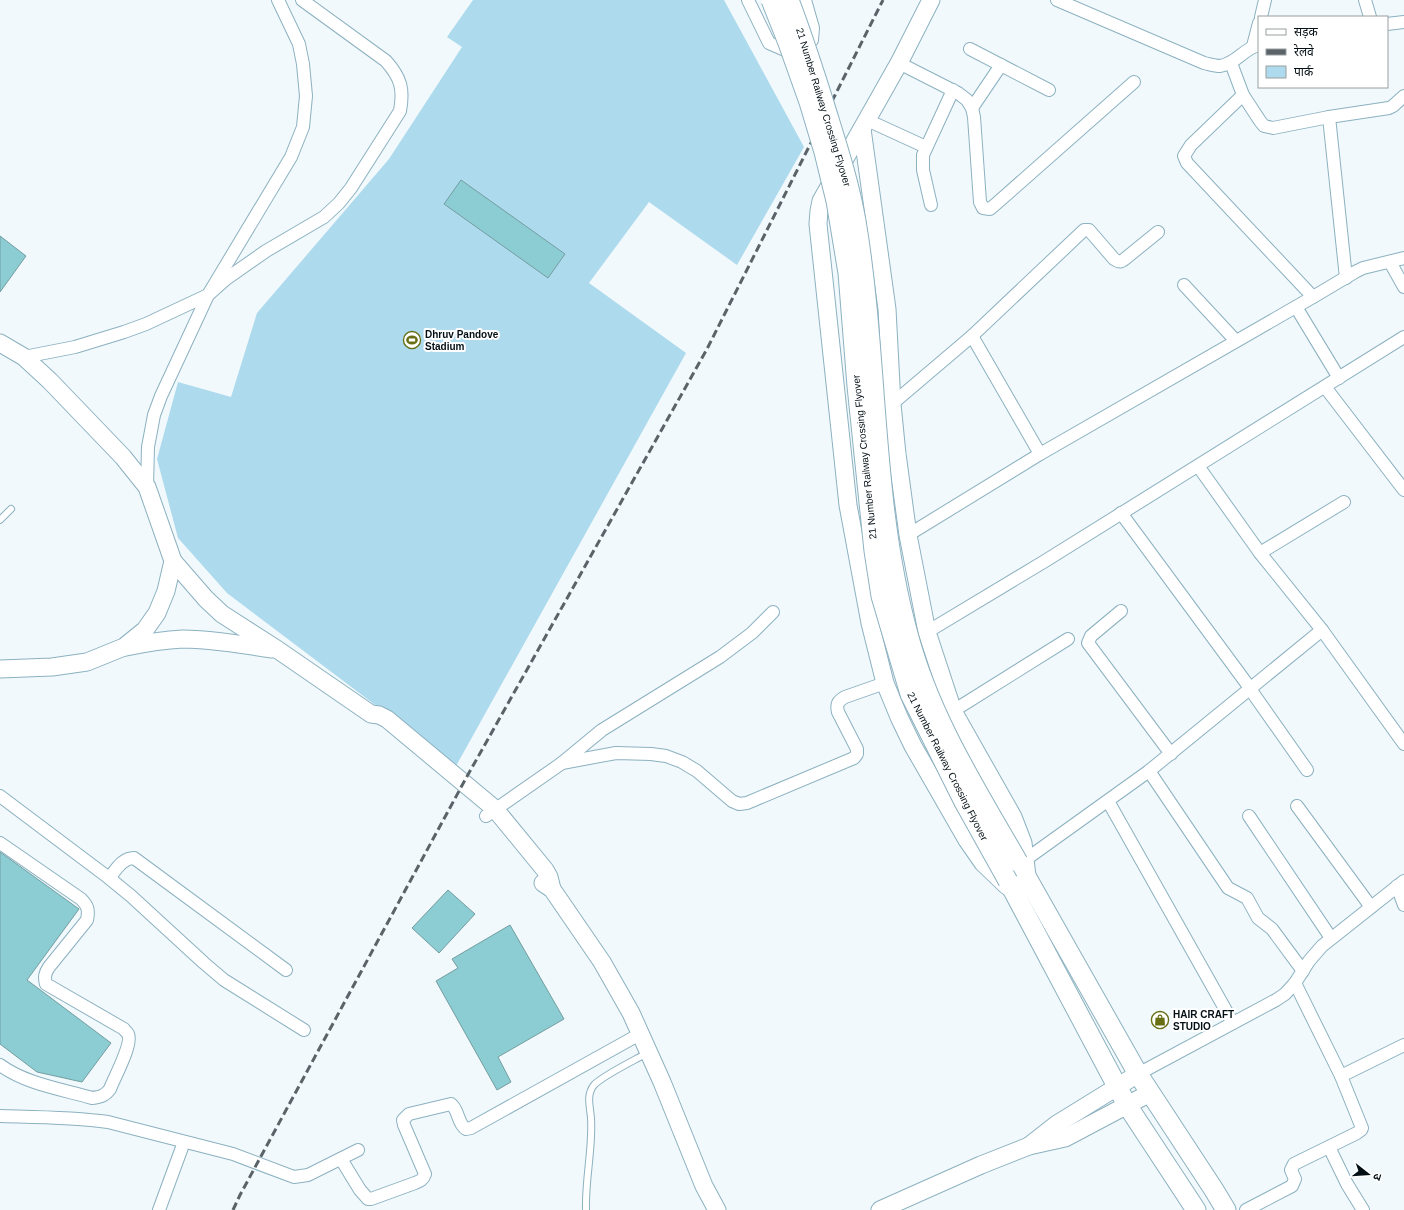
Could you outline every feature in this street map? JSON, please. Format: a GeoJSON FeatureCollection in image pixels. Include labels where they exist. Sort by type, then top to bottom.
{"type":"FeatureCollection","features":[{"type":"Feature","properties":{"kind":"main road","name":"21 Number Railway Crossing Flyover"},"geometry":{"type":"LineString","coordinates":[[771,0],[809,102],[824,152],[836,201],[848,273],[857,386],[874,551],[883,602],[910,694],[964,802],[1012,888],[1117,1088],[1196,1210]]}},
{"type":"Feature","properties":{"kind":"main road","name":"21 Number Railway Crossing Flyover"},"geometry":{"type":"LineString","coordinates":[[789,0],[799,26],[834,135],[848,184],[856,221],[862,268],[884,510],[897,586],[908,635],[925,686],[943,728],[964,769],[1024,867],[1138,1074],[1226,1210]]}},
{"type":"Feature","properties":{"kind":"street"},"geometry":{"type":"LineString","coordinates":[[147,487],[148,447],[154,415],[161,396],[208,294],[291,157],[303,127],[306,96],[303,64],[299,44],[278,0]]}},
{"type":"Feature","properties":{"kind":"street"},"geometry":{"type":"LineString","coordinates":[[24,357],[74,347],[124,332],[146,324],[208,294],[226,279],[266,251],[324,217],[339,203],[351,188],[400,111],[402,98],[401,85],[395,71],[386,61],[302,0]]}},
{"type":"Feature","properties":{"kind":"street"},"geometry":{"type":"LineString","coordinates":[[748,0],[769,43],[785,50],[812,40],[813,28],[805,0]]}},
{"type":"Feature","properties":{"kind":"street"},"geometry":{"type":"LineString","coordinates":[[931,0],[899,63],[821,201],[818,211],[818,224],[870,623],[885,683],[913,746],[967,840],[983,863],[1012,888]]}},
{"type":"Feature","properties":{"kind":"street"},"geometry":{"type":"LineString","coordinates":[[1058,0],[1204,63],[1218,66],[1231,63],[1256,46],[1258,31]]}},
{"type":"Feature","properties":{"kind":"street"},"geometry":{"type":"LineString","coordinates":[[1261,16],[1265,0]]}},
{"type":"Feature","properties":{"kind":"street"},"geometry":{"type":"LineString","coordinates":[[1365,0],[1370,16]]}},
{"type":"Feature","properties":{"kind":"street"},"geometry":{"type":"LineString","coordinates":[[1388,24],[1404,22]]}},
{"type":"Feature","properties":{"kind":"street"},"geometry":{"type":"LineString","coordinates":[[970,49],[1049,90]]}},
{"type":"Feature","properties":{"kind":"street"},"geometry":{"type":"LineString","coordinates":[[899,63],[953,90],[967,100],[972,108],[974,117],[980,202],[983,208],[990,209],[1134,82]]}},
{"type":"Feature","properties":{"kind":"street"},"geometry":{"type":"LineString","coordinates":[[1231,63],[1243,95],[1264,126],[1273,128],[1329,117],[1389,108],[1404,96]]}},
{"type":"Feature","properties":{"kind":"street"},"geometry":{"type":"LineString","coordinates":[[972,108],[1001,65]]}},
{"type":"Feature","properties":{"kind":"street"},"geometry":{"type":"LineString","coordinates":[[931,204],[923,170],[922,155],[953,90]]}},
{"type":"Feature","properties":{"kind":"street"},"geometry":{"type":"LineString","coordinates":[[1243,95],[1192,145],[1184,156],[1187,163],[1313,298]]}},
{"type":"Feature","properties":{"kind":"street"},"geometry":{"type":"LineString","coordinates":[[1329,117],[1346,278]]}},
{"type":"Feature","properties":{"kind":"street"},"geometry":{"type":"LineString","coordinates":[[864,125],[887,309],[892,404],[897,454],[898,499],[908,535],[927,632],[953,711],[1013,817],[1023,843],[1024,867]]}},
{"type":"Feature","properties":{"kind":"street"},"geometry":{"type":"LineString","coordinates":[[864,125],[926,147]]}},
{"type":"Feature","properties":{"kind":"street"},"geometry":{"type":"LineString","coordinates":[[892,404],[972,336],[1084,230],[1089,230],[1118,262],[1121,262],[1158,232]]}},
{"type":"Feature","properties":{"kind":"street"},"geometry":{"type":"LineString","coordinates":[[908,535],[1040,454],[1313,298],[1355,272],[1363,268],[1404,258]]}},
{"type":"Feature","properties":{"kind":"street"},"geometry":{"type":"LineString","coordinates":[[1390,262],[1404,287]]}},
{"type":"Feature","properties":{"kind":"street"},"geometry":{"type":"LineString","coordinates":[[1184,285],[1236,341]]}},
{"type":"Feature","properties":{"kind":"street"},"geometry":{"type":"LineString","coordinates":[[1296,307],[1340,378]]}},
{"type":"Feature","properties":{"kind":"street"},"geometry":{"type":"LineString","coordinates":[[972,336],[1040,454]]}},
{"type":"Feature","properties":{"kind":"street"},"geometry":{"type":"LineString","coordinates":[[927,632],[1404,338]]}},
{"type":"Feature","properties":{"kind":"street"},"geometry":{"type":"LineString","coordinates":[[0,343],[24,357],[50,381],[123,458],[147,487],[173,561],[206,599],[222,614],[278,650],[371,714],[379,715],[387,719],[490,813],[545,870],[549,877],[552,889],[602,962],[631,1014],[662,1082],[704,1186],[717,1210]]}},
{"type":"Feature","properties":{"kind":"street"},"geometry":{"type":"LineString","coordinates":[[1325,386],[1404,490]]}},
{"type":"Feature","properties":{"kind":"street"},"geometry":{"type":"LineString","coordinates":[[1198,466],[1260,553],[1322,630],[1404,744]]}},
{"type":"Feature","properties":{"kind":"street"},"geometry":{"type":"LineString","coordinates":[[1260,553],[1344,502]]}},
{"type":"Feature","properties":{"kind":"street"},"geometry":{"type":"LineString","coordinates":[[1121,513],[1250,688],[1307,770]]}},
{"type":"Feature","properties":{"kind":"street"},"geometry":{"type":"LineString","coordinates":[[124,647],[145,630],[157,613],[166,591],[173,561]]}},
{"type":"Feature","properties":{"kind":"street"},"geometry":{"type":"LineString","coordinates":[[1121,611],[1091,636],[1088,643],[1172,754]]}},
{"type":"Feature","properties":{"kind":"street"},"geometry":{"type":"LineString","coordinates":[[490,813],[562,763],[602,730],[720,657],[752,633],[773,612]]}},
{"type":"Feature","properties":{"kind":"street"},"geometry":{"type":"LineString","coordinates":[[1024,867],[1108,801],[1172,754],[1322,630]]}},
{"type":"Feature","properties":{"kind":"street"},"geometry":{"type":"LineString","coordinates":[[953,711],[1068,639]]}},
{"type":"Feature","properties":{"kind":"street"},"geometry":{"type":"LineString","coordinates":[[0,669],[52,667],[87,662],[124,647],[157,641],[209,641],[278,650]]}},
{"type":"Feature","properties":{"kind":"street"},"geometry":{"type":"LineString","coordinates":[[562,763],[616,753],[666,756],[682,762],[697,771],[732,801],[739,804],[747,803],[854,758],[857,754],[857,749],[836,706],[839,701],[845,698],[885,683]]}},
{"type":"Feature","properties":{"kind":"street"},"geometry":{"type":"LineString","coordinates":[[1149,771],[1228,888],[1247,898],[1258,918],[1272,929],[1303,971]]}},
{"type":"Feature","properties":{"kind":"street"},"geometry":{"type":"LineString","coordinates":[[0,796],[131,896],[204,964],[224,980],[304,1030]]}},
{"type":"Feature","properties":{"kind":"street"},"geometry":{"type":"LineString","coordinates":[[1108,801],[1233,1023]]}},
{"type":"Feature","properties":{"kind":"street"},"geometry":{"type":"LineString","coordinates":[[1297,806],[1371,907]]}},
{"type":"Feature","properties":{"kind":"street"},"geometry":{"type":"LineString","coordinates":[[1249,816],[1331,938]]}},
{"type":"Feature","properties":{"kind":"street"},"geometry":{"type":"LineString","coordinates":[[0,843],[81,899],[87,905],[89,911],[87,920],[48,967],[44,979],[46,984],[124,1029],[128,1034],[129,1039],[128,1047],[110,1089],[106,1094],[100,1097],[92,1098],[31,1081],[16,1075],[0,1065]]}},
{"type":"Feature","properties":{"kind":"street"},"geometry":{"type":"LineString","coordinates":[[109,878],[124,860],[134,858],[286,970]]}},
{"type":"Feature","properties":{"kind":"street"},"geometry":{"type":"LineString","coordinates":[[1029,1146],[1052,1127],[1138,1074],[1285,994],[1295,983],[1315,952],[1401,884],[1404,905]]}},
{"type":"Feature","properties":{"kind":"street"},"geometry":{"type":"LineString","coordinates":[[1246,1210],[1292,1186],[1295,1179],[1291,1167],[1294,1164],[1329,1147],[1361,1130],[1362,1128],[1341,1076],[1295,983]]}},
{"type":"Feature","properties":{"kind":"street"},"geometry":{"type":"LineString","coordinates":[[341,1159],[360,1190],[371,1199],[415,1183],[424,1178],[424,1174],[404,1125],[403,1120],[409,1114],[451,1104],[454,1106],[462,1126],[466,1129],[471,1128],[640,1034]]}},
{"type":"Feature","properties":{"kind":"street"},"geometry":{"type":"LineString","coordinates":[[1341,1076],[1404,1045]]}},
{"type":"Feature","properties":{"kind":"street"},"geometry":{"type":"LineString","coordinates":[[880,1210],[981,1165],[1029,1146],[1066,1138],[1150,1093]]}},
{"type":"Feature","properties":{"kind":"street"},"geometry":{"type":"LineString","coordinates":[[0,1116],[88,1119],[127,1127],[233,1154],[284,1174],[294,1176],[308,1175],[358,1150]]}},
{"type":"Feature","properties":{"kind":"street"},"geometry":{"type":"LineString","coordinates":[[159,1210],[184,1142]]}},
{"type":"Feature","properties":{"kind":"street"},"geometry":{"type":"LineString","coordinates":[[1329,1147],[1347,1184],[1363,1210]]}},
{"type":"Feature","properties":{"kind":"street"},"geometry":{"type":"LineString","coordinates":[[704,1186],[705,1210]]}},
{"type":"Feature","properties":{"kind":"lane"},"geometry":{"type":"LineString","coordinates":[[0,520],[11,509]]}},
{"type":"Feature","properties":{"kind":"lane"},"geometry":{"type":"LineString","coordinates":[[586,1210],[591,1125],[589,1099],[590,1091],[595,1084],[602,1079],[648,1053]]}},
{"type":"Feature","properties":{"kind":"green space"},"geometry":{"type":"Polygon","coordinates":[[[473,0],[724,0],[804,147],[737,265],[649,202],[589,283],[686,353],[456,766],[227,593],[178,538],[157,459],[178,382],[231,397],[257,313],[389,159],[462,47],[447,37],[473,0]]]}},
{"type":"Feature","properties":{"kind":"building"},"geometry":{"type":"Polygon","coordinates":[[[461,180],[565,254],[548,278],[444,204],[461,180]]]}},
{"type":"Feature","properties":{"kind":"building"},"geometry":{"type":"Polygon","coordinates":[[[0,236],[26,256],[0,292],[0,236]]]}},
{"type":"Feature","properties":{"kind":"building"},"geometry":{"type":"Polygon","coordinates":[[[0,852],[79,909],[27,980],[111,1043],[82,1082],[37,1072],[0,1044],[0,852]]]}},
{"type":"Feature","properties":{"kind":"building"},"geometry":{"type":"Polygon","coordinates":[[[448,890],[475,914],[439,953],[412,928],[448,890]]]}},
{"type":"Feature","properties":{"kind":"building"},"geometry":{"type":"Polygon","coordinates":[[[510,925],[564,1019],[498,1057],[511,1082],[497,1090],[436,981],[458,968],[452,959],[510,925]]]}},
{"type":"Feature","properties":{"kind":"railway"},"geometry":{"type":"LineString","coordinates":[[233,1210],[465,780],[707,349],[883,0]]}},
{"type":"Feature","properties":{"kind":"place","name":"Dhruv Pandove Stadium"},"geometry":{"type":"Point","coordinates":[412,340]}},
{"type":"Feature","properties":{"kind":"place","name":"HAIR CRAFT STUDIO"},"geometry":{"type":"Point","coordinates":[1160,1020]}}]}
